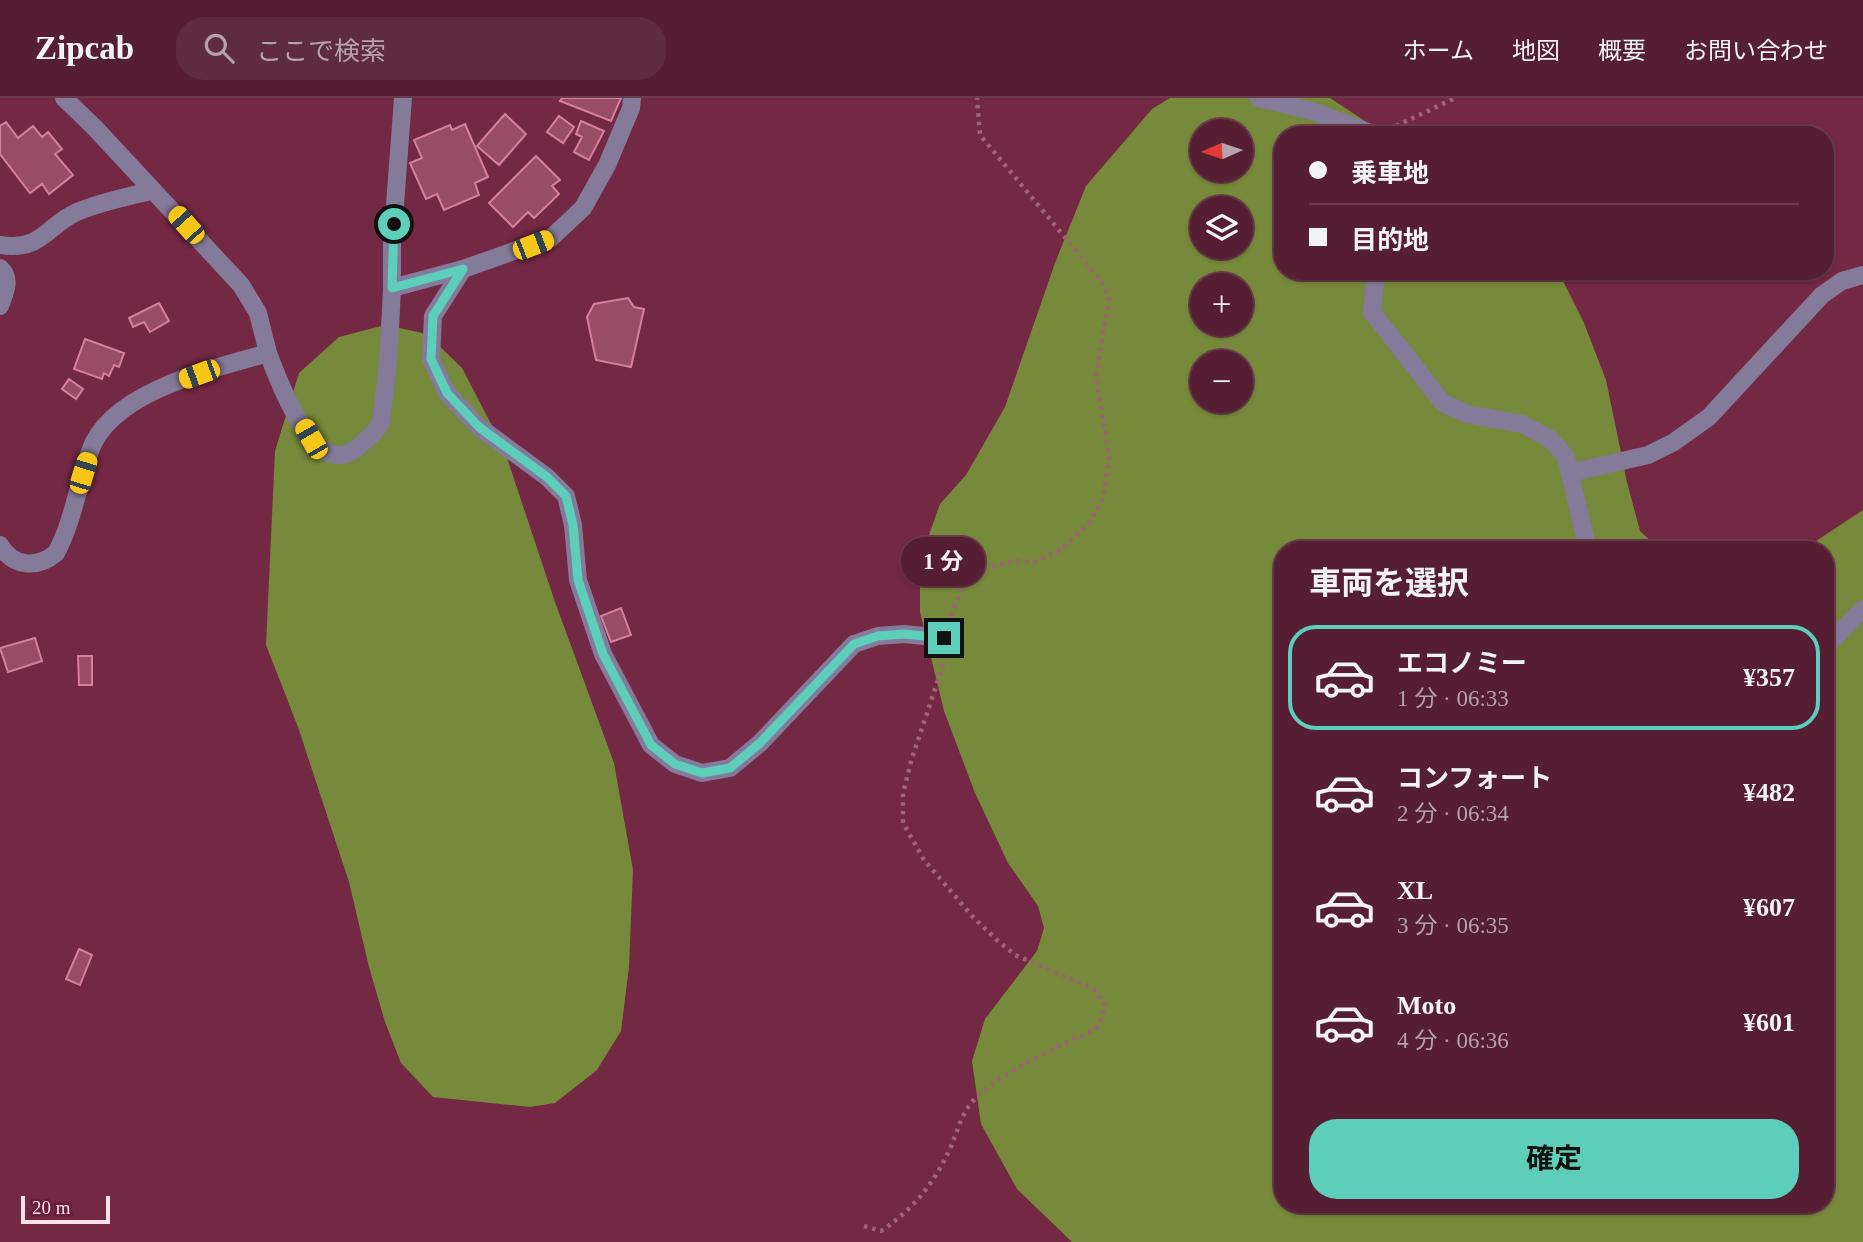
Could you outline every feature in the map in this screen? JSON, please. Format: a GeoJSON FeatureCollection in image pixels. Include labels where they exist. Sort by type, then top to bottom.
{"type":"FeatureCollection","features":[{"type":"Feature","properties":{"kind":"street"},"geometry":{"type":"LineString","coordinates":[[64,98],[241,285],[258,313],[268,353],[282,389],[311,439],[328,454],[341,456],[354,452],[380,426],[390,366],[392,245],[403,98]]}},
{"type":"Feature","properties":{"kind":"street"},"geometry":{"type":"LineString","coordinates":[[392,288],[463,269],[551,237],[583,208],[607,165],[631,108],[632,98]]}},
{"type":"Feature","properties":{"kind":"street"},"geometry":{"type":"LineString","coordinates":[[1259,98],[1362,126]]}},
{"type":"Feature","properties":{"kind":"street"},"geometry":{"type":"LineString","coordinates":[[0,245],[16,248],[41,238],[74,213],[111,200],[151,191]]}},
{"type":"Feature","properties":{"kind":"street"},"geometry":{"type":"LineString","coordinates":[[0,268],[6,275],[7,282],[0,306]]}},
{"type":"Feature","properties":{"kind":"street"},"geometry":{"type":"LineString","coordinates":[[463,269],[433,316],[431,359],[447,393],[479,427],[547,477],[566,496],[573,525],[578,580],[603,654],[651,745],[675,764],[702,773],[730,768],[760,743],[854,644],[878,636],[891,635],[944,638]]}},
{"type":"Feature","properties":{"kind":"street"},"geometry":{"type":"LineString","coordinates":[[1570,473],[1648,455],[1674,442],[1709,417],[1822,295],[1842,281],[1863,275]]}},
{"type":"Feature","properties":{"kind":"street"},"geometry":{"type":"LineString","coordinates":[[1375,280],[1372,312],[1443,403],[1467,415],[1522,424],[1550,439],[1566,457],[1586,541]]}},
{"type":"Feature","properties":{"kind":"street"},"geometry":{"type":"LineString","coordinates":[[0,545],[5,554],[23,564],[39,562],[56,553],[91,449],[102,426],[119,410],[142,397],[184,380],[268,353]]}},
{"type":"Feature","properties":{"kind":"street"},"geometry":{"type":"LineString","coordinates":[[1834,639],[1863,609]]}},
{"type":"Feature","properties":{"kind":"path"},"geometry":{"type":"LineString","coordinates":[[864,1226],[881,1231],[901,1218],[923,1194],[946,1157],[968,1107],[991,1082],[1096,1029],[1105,1005],[1094,989],[1016,956],[998,941],[924,860],[903,823],[903,793],[944,659],[944,638],[961,588],[978,572],[1015,560],[1034,562],[1061,550],[1089,523],[1103,499],[1109,457],[1097,375],[1109,298],[1102,282],[980,135],[977,98]]}},
{"type":"Feature","properties":{"kind":"path"},"geometry":{"type":"LineString","coordinates":[[1395,126],[1455,98]]}},
{"type":"Feature","properties":{"kind":"green space"},"geometry":{"type":"Polygon","coordinates":[[[1170,98],[1330,98],[1372,126],[1274,126],[1274,280],[1562,280],[1584,323],[1606,380],[1640,531],[1651,541],[1274,541],[1274,1213],[1834,1213],[1834,541],[1816,541],[1863,510],[1863,1242],[1072,1242],[1017,1189],[981,1124],[972,1061],[985,1019],[1037,951],[1044,928],[1038,906],[1008,863],[975,793],[944,711],[920,612],[920,560],[940,504],[966,475],[1005,407],[1055,263],[1086,186],[1152,109],[1170,98]]]}},
{"type":"Feature","properties":{"kind":"green space"},"geometry":{"type":"Polygon","coordinates":[[[385,325],[427,334],[462,368],[504,449],[555,602],[614,763],[633,870],[629,967],[621,1031],[597,1070],[555,1103],[530,1107],[433,1097],[401,1063],[385,1022],[369,967],[349,882],[298,727],[266,645],[275,451],[299,373],[339,337],[385,325]]]}},
{"type":"Feature","properties":{"kind":"building"},"geometry":{"type":"Polygon","coordinates":[[[562,98],[621,98],[611,121],[560,101],[562,98]]]}},
{"type":"Feature","properties":{"kind":"building"},"geometry":{"type":"Polygon","coordinates":[[[505,114],[526,134],[499,165],[477,146],[505,114]]]}},
{"type":"Feature","properties":{"kind":"building"},"geometry":{"type":"Polygon","coordinates":[[[559,116],[574,127],[563,143],[547,132],[559,116]]]}},
{"type":"Feature","properties":{"kind":"building"},"geometry":{"type":"Polygon","coordinates":[[[581,121],[604,131],[589,160],[574,152],[582,137],[576,134],[581,121]]]}},
{"type":"Feature","properties":{"kind":"building"},"geometry":{"type":"Polygon","coordinates":[[[6,122],[18,138],[33,126],[42,137],[48,132],[62,149],[55,154],[73,175],[49,194],[42,184],[30,193],[0,154],[0,126],[6,122]]]}},
{"type":"Feature","properties":{"kind":"building"},"geometry":{"type":"Polygon","coordinates":[[[465,124],[488,177],[475,183],[479,195],[444,210],[437,194],[426,199],[410,163],[422,158],[414,140],[450,125],[452,130],[465,124]]]}},
{"type":"Feature","properties":{"kind":"building"},"geometry":{"type":"Polygon","coordinates":[[[536,156],[560,180],[552,186],[559,194],[534,218],[528,212],[513,227],[489,203],[536,156]]]}},
{"type":"Feature","properties":{"kind":"building"},"geometry":{"type":"Polygon","coordinates":[[[628,298],[634,307],[644,309],[631,367],[596,360],[587,317],[594,304],[628,298]]]}},
{"type":"Feature","properties":{"kind":"building"},"geometry":{"type":"Polygon","coordinates":[[[159,303],[169,321],[150,332],[144,322],[133,327],[129,318],[159,303]]]}},
{"type":"Feature","properties":{"kind":"building"},"geometry":{"type":"Polygon","coordinates":[[[85,339],[124,353],[119,367],[114,365],[109,376],[104,373],[102,379],[74,369],[85,339]]]}},
{"type":"Feature","properties":{"kind":"building"},"geometry":{"type":"Polygon","coordinates":[[[69,379],[83,389],[76,399],[62,389],[69,379]]]}},
{"type":"Feature","properties":{"kind":"building"},"geometry":{"type":"Polygon","coordinates":[[[621,608],[631,635],[611,642],[601,616],[621,608]]]}},
{"type":"Feature","properties":{"kind":"building"},"geometry":{"type":"Polygon","coordinates":[[[35,638],[42,661],[8,672],[0,648],[35,638]]]}},
{"type":"Feature","properties":{"kind":"building"},"geometry":{"type":"Polygon","coordinates":[[[78,656],[92,656],[92,685],[79,685],[78,656]]]}},
{"type":"Feature","properties":{"kind":"building"},"geometry":{"type":"Polygon","coordinates":[[[79,949],[92,955],[80,985],[66,979],[79,949]]]}},
{"type":"Feature","properties":{"kind":"route"},"geometry":{"type":"LineString","coordinates":[[394,224],[392,288],[463,269],[433,316],[431,359],[447,393],[479,427],[547,477],[566,496],[573,525],[578,580],[603,654],[651,745],[675,764],[702,773],[730,768],[760,743],[854,644],[878,636],[904,634],[944,638]]}}]}
